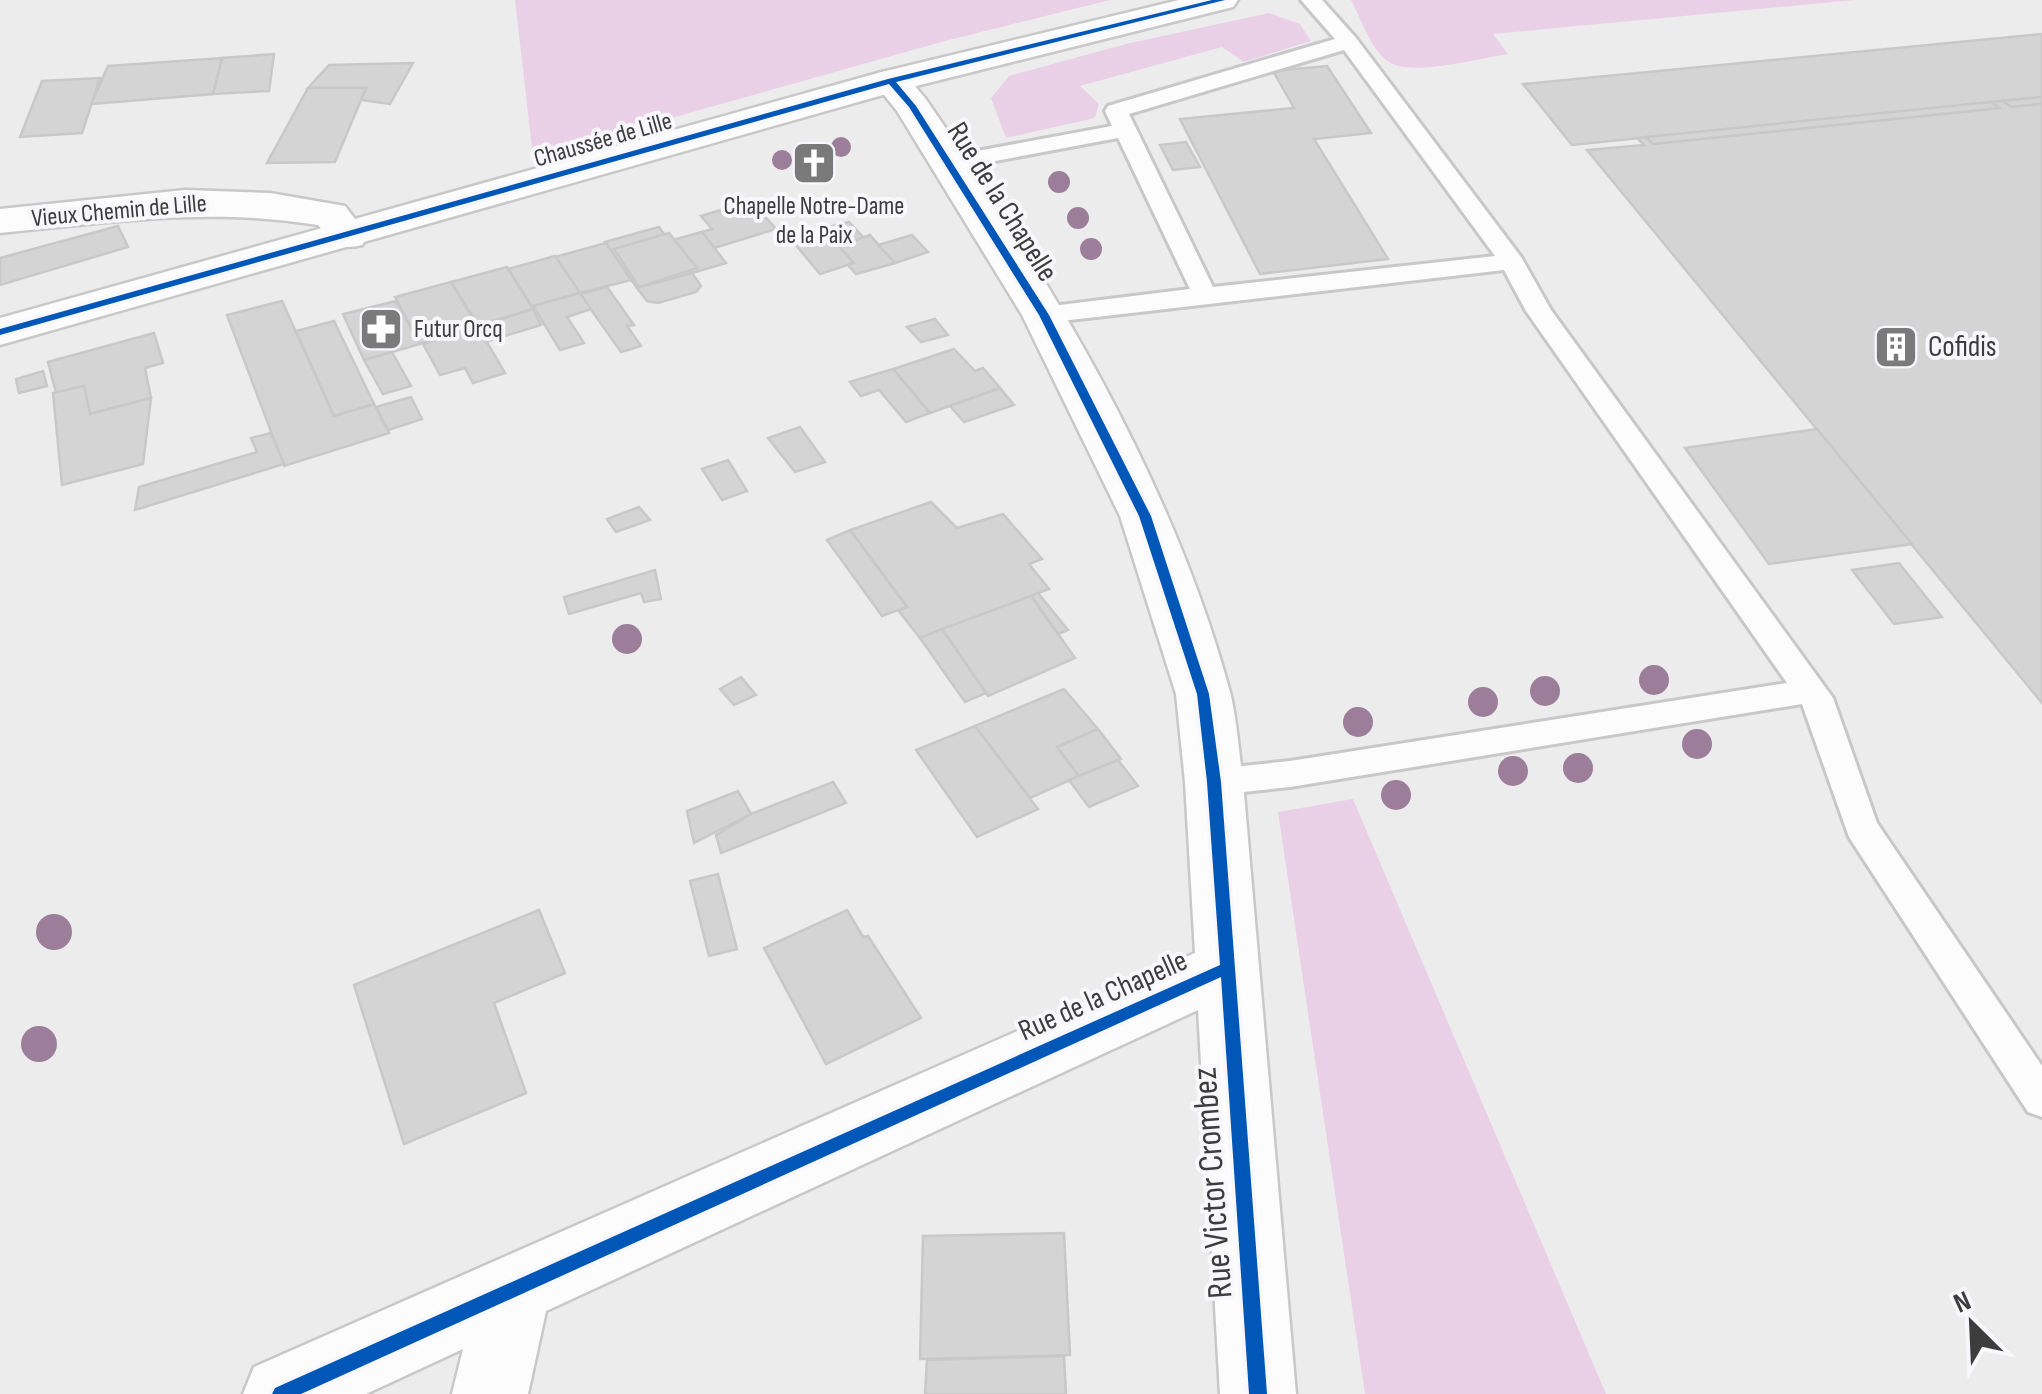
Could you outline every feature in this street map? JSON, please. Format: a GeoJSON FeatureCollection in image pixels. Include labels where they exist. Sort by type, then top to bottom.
{"type":"FeatureCollection","features":[{"type":"Feature","properties":{"kind":"street","name":"Chaussée de Lille"},"geometry":{"type":"LineString","coordinates":[[0,332],[891,81],[1221,0]]}},
{"type":"Feature","properties":{"kind":"street","name":"Rue de la Chapelle"},"geometry":{"type":"LineString","coordinates":[[281,1394],[1227,968],[1214,782],[1203,694],[1165,570],[1144,516],[1044,315],[912,106],[891,81]]}},
{"type":"Feature","properties":{"kind":"street","name":"Vieux Chemin de Lille"},"geometry":{"type":"LineString","coordinates":[[0,221],[185,202],[270,205],[331,215],[348,236]]}},
{"type":"Feature","properties":{"kind":"street","name":"Rue Victor Crombez"},"geometry":{"type":"LineString","coordinates":[[1227,968],[1258,1394]]}},
{"type":"Feature","properties":{"kind":"street"},"geometry":{"type":"LineString","coordinates":[[490,1394],[514,1290]]}},
{"type":"Feature","properties":{"kind":"lane"},"geometry":{"type":"LineString","coordinates":[[1311,0],[1348,42],[1512,262],[1539,311],[1821,706],[1861,827],[2042,1099]]}},
{"type":"Feature","properties":{"kind":"lane"},"geometry":{"type":"LineString","coordinates":[[1205,295],[1116,111],[1348,42]]}},
{"type":"Feature","properties":{"kind":"lane"},"geometry":{"type":"LineString","coordinates":[[946,163],[1124,130]]}},
{"type":"Feature","properties":{"kind":"lane"},"geometry":{"type":"LineString","coordinates":[[1044,315],[1512,262]]}},
{"type":"Feature","properties":{"kind":"lane"},"geometry":{"type":"LineString","coordinates":[[1214,782],[1290,774],[1810,690]]}},
{"type":"Feature","properties":{"kind":"shaded area"},"geometry":{"type":"Polygon","coordinates":[[[515,0],[1110,0],[945,41],[533,157],[515,0]]]}},
{"type":"Feature","properties":{"kind":"shaded area"},"geometry":{"type":"Polygon","coordinates":[[[1351,0],[1855,0],[1493,34],[1508,54],[1413,68],[1383,57],[1351,0]]]}},
{"type":"Feature","properties":{"kind":"shaded area"},"geometry":{"type":"Polygon","coordinates":[[[1269,13],[1300,24],[1311,41],[1244,62],[1222,47],[1080,86],[1099,104],[1095,118],[1006,138],[991,98],[1009,76],[1126,44],[1269,13]]]}},
{"type":"Feature","properties":{"kind":"shaded area"},"geometry":{"type":"Polygon","coordinates":[[[1353,799],[1606,1394],[1365,1394],[1278,812],[1353,799]]]}},
{"type":"Feature","properties":{"kind":"building"},"geometry":{"type":"Polygon","coordinates":[[[2042,34],[2042,97],[1572,145],[1523,84],[2042,34]]]}},
{"type":"Feature","properties":{"kind":"building"},"geometry":{"type":"Polygon","coordinates":[[[274,54],[269,91],[213,94],[222,58],[274,54]]]}},
{"type":"Feature","properties":{"kind":"building"},"geometry":{"type":"Polygon","coordinates":[[[222,58],[213,94],[91,104],[108,66],[222,58]]]}},
{"type":"Feature","properties":{"kind":"building"},"geometry":{"type":"Polygon","coordinates":[[[413,63],[390,104],[361,100],[366,88],[308,88],[329,65],[413,63]]]}},
{"type":"Feature","properties":{"kind":"building"},"geometry":{"type":"Polygon","coordinates":[[[1327,66],[1371,133],[1314,139],[1388,259],[1260,274],[1180,119],[1294,108],[1273,71],[1327,66]]]}},
{"type":"Feature","properties":{"kind":"building"},"geometry":{"type":"Polygon","coordinates":[[[100,78],[82,133],[20,137],[42,81],[100,78]]]}},
{"type":"Feature","properties":{"kind":"building"},"geometry":{"type":"Polygon","coordinates":[[[308,88],[366,88],[335,162],[267,163],[308,88]]]}},
{"type":"Feature","properties":{"kind":"building"},"geometry":{"type":"Polygon","coordinates":[[[2042,97],[2042,104],[2011,107],[2003,101],[2042,97]]]}},
{"type":"Feature","properties":{"kind":"building","name":"Cofidis"},"geometry":{"type":"Polygon","coordinates":[[[2003,101],[2011,107],[2042,104],[2042,703],[1587,150],[1644,145],[1637,138],[1646,137],[1653,144],[1999,108],[1991,102],[2003,101]]]}},
{"type":"Feature","properties":{"kind":"building"},"geometry":{"type":"Polygon","coordinates":[[[1991,102],[1999,108],[1653,144],[1646,137],[1991,102]]]}},
{"type":"Feature","properties":{"kind":"building"},"geometry":{"type":"Polygon","coordinates":[[[1186,142],[1200,167],[1173,170],[1160,145],[1186,142]]]}},
{"type":"Feature","properties":{"kind":"building"},"geometry":{"type":"Polygon","coordinates":[[[751,201],[776,229],[714,248],[702,232],[712,229],[701,216],[751,201]]]}},
{"type":"Feature","properties":{"kind":"building"},"geometry":{"type":"Polygon","coordinates":[[[849,222],[865,239],[839,246],[854,263],[820,274],[789,237],[849,222]]]}},
{"type":"Feature","properties":{"kind":"building"},"geometry":{"type":"Polygon","coordinates":[[[118,226],[128,247],[0,285],[0,258],[118,226]]]}},
{"type":"Feature","properties":{"kind":"building"},"geometry":{"type":"Polygon","coordinates":[[[659,227],[692,273],[637,288],[605,242],[659,227]]]}},
{"type":"Feature","properties":{"kind":"building"},"geometry":{"type":"Polygon","coordinates":[[[702,232],[726,263],[692,273],[669,241],[702,232]]]}},
{"type":"Feature","properties":{"kind":"building"},"geometry":{"type":"Polygon","coordinates":[[[669,233],[697,268],[639,287],[614,249],[669,233]]]}},
{"type":"Feature","properties":{"kind":"building"},"geometry":{"type":"Polygon","coordinates":[[[870,235],[895,263],[856,274],[848,265],[854,263],[839,246],[870,235]]]}},
{"type":"Feature","properties":{"kind":"building"},"geometry":{"type":"Polygon","coordinates":[[[912,235],[928,252],[895,263],[878,245],[912,235]]]}},
{"type":"Feature","properties":{"kind":"building"},"geometry":{"type":"Polygon","coordinates":[[[606,243],[631,280],[580,293],[555,257],[606,243]]]}},
{"type":"Feature","properties":{"kind":"building"},"geometry":{"type":"Polygon","coordinates":[[[555,256],[580,293],[533,309],[508,269],[555,256]]]}},
{"type":"Feature","properties":{"kind":"building"},"geometry":{"type":"Polygon","coordinates":[[[507,267],[533,309],[478,325],[451,282],[507,267]]]}},
{"type":"Feature","properties":{"kind":"building"},"geometry":{"type":"Polygon","coordinates":[[[692,273],[701,286],[696,292],[658,303],[647,301],[637,288],[692,273]]]}},
{"type":"Feature","properties":{"kind":"building"},"geometry":{"type":"Polygon","coordinates":[[[451,282],[478,327],[420,344],[395,297],[451,282]]]}},
{"type":"Feature","properties":{"kind":"building"},"geometry":{"type":"Polygon","coordinates":[[[607,287],[634,325],[627,326],[641,346],[621,352],[580,294],[607,287]]]}},
{"type":"Feature","properties":{"kind":"building"},"geometry":{"type":"Polygon","coordinates":[[[580,293],[591,309],[567,317],[584,343],[560,350],[533,306],[580,293]]]}},
{"type":"Feature","properties":{"kind":"building"},"geometry":{"type":"Polygon","coordinates":[[[282,301],[334,416],[374,404],[389,433],[284,466],[227,315],[282,301]]]}},
{"type":"Feature","properties":{"kind":"building","name":"Futur Orcq"},"geometry":{"type":"Polygon","coordinates":[[[396,301],[420,344],[364,360],[343,314],[396,301]]]}},
{"type":"Feature","properties":{"kind":"building"},"geometry":{"type":"Polygon","coordinates":[[[533,309],[541,325],[488,341],[478,327],[533,309]]]}},
{"type":"Feature","properties":{"kind":"building"},"geometry":{"type":"Polygon","coordinates":[[[935,319],[948,335],[921,342],[907,327],[935,319]]]}},
{"type":"Feature","properties":{"kind":"building"},"geometry":{"type":"Polygon","coordinates":[[[334,321],[374,404],[334,416],[296,331],[334,321]]]}},
{"type":"Feature","properties":{"kind":"building"},"geometry":{"type":"Polygon","coordinates":[[[478,327],[505,373],[473,383],[465,368],[440,375],[423,344],[478,327]]]}},
{"type":"Feature","properties":{"kind":"building"},"geometry":{"type":"Polygon","coordinates":[[[154,333],[163,363],[145,368],[151,398],[90,414],[84,386],[56,393],[48,362],[154,333]]]}},
{"type":"Feature","properties":{"kind":"building"},"geometry":{"type":"Polygon","coordinates":[[[954,349],[975,371],[983,368],[1000,388],[930,413],[893,369],[954,349]]]}},
{"type":"Feature","properties":{"kind":"building"},"geometry":{"type":"Polygon","coordinates":[[[392,352],[411,386],[383,394],[364,360],[392,352]]]}},
{"type":"Feature","properties":{"kind":"building"},"geometry":{"type":"Polygon","coordinates":[[[893,369],[930,413],[906,422],[879,390],[861,396],[850,382],[893,369]]]}},
{"type":"Feature","properties":{"kind":"building"},"geometry":{"type":"Polygon","coordinates":[[[43,371],[47,386],[19,393],[16,379],[43,371]]]}},
{"type":"Feature","properties":{"kind":"building"},"geometry":{"type":"Polygon","coordinates":[[[84,386],[90,414],[151,398],[143,464],[62,485],[53,393],[84,386]]]}},
{"type":"Feature","properties":{"kind":"building"},"geometry":{"type":"Polygon","coordinates":[[[1000,388],[1014,405],[964,422],[950,406],[1000,388]]]}},
{"type":"Feature","properties":{"kind":"building"},"geometry":{"type":"Polygon","coordinates":[[[411,397],[422,419],[388,430],[376,407],[411,397]]]}},
{"type":"Feature","properties":{"kind":"building"},"geometry":{"type":"Polygon","coordinates":[[[800,427],[825,462],[795,472],[768,438],[800,427]]]}},
{"type":"Feature","properties":{"kind":"building"},"geometry":{"type":"Polygon","coordinates":[[[1817,429],[1912,544],[1769,564],[1685,448],[1817,429]]]}},
{"type":"Feature","properties":{"kind":"building"},"geometry":{"type":"Polygon","coordinates":[[[271,433],[284,464],[135,510],[139,487],[257,452],[251,438],[271,433]]]}},
{"type":"Feature","properties":{"kind":"building"},"geometry":{"type":"Polygon","coordinates":[[[728,460],[747,491],[722,500],[702,469],[728,460]]]}},
{"type":"Feature","properties":{"kind":"building"},"geometry":{"type":"Polygon","coordinates":[[[931,502],[957,528],[1003,514],[1042,559],[1029,564],[1049,589],[920,638],[898,610],[907,607],[850,530],[931,502]]]}},
{"type":"Feature","properties":{"kind":"building"},"geometry":{"type":"Polygon","coordinates":[[[639,507],[650,520],[616,532],[607,519],[639,507]]]}},
{"type":"Feature","properties":{"kind":"building"},"geometry":{"type":"Polygon","coordinates":[[[850,530],[907,607],[882,616],[827,540],[850,530]]]}},
{"type":"Feature","properties":{"kind":"building"},"geometry":{"type":"Polygon","coordinates":[[[1899,563],[1942,617],[1894,624],[1852,570],[1899,563]]]}},
{"type":"Feature","properties":{"kind":"building"},"geometry":{"type":"Polygon","coordinates":[[[655,570],[661,599],[644,602],[641,593],[569,614],[564,597],[655,570]]]}},
{"type":"Feature","properties":{"kind":"building"},"geometry":{"type":"Polygon","coordinates":[[[1038,593],[1068,630],[1058,634],[1031,596],[1038,593]]]}},
{"type":"Feature","properties":{"kind":"building"},"geometry":{"type":"Polygon","coordinates":[[[1031,596],[1075,658],[988,696],[942,629],[1031,596]]]}},
{"type":"Feature","properties":{"kind":"building"},"geometry":{"type":"Polygon","coordinates":[[[942,629],[986,693],[965,702],[920,638],[942,629]]]}},
{"type":"Feature","properties":{"kind":"building"},"geometry":{"type":"Polygon","coordinates":[[[741,677],[756,695],[734,705],[720,689],[741,677]]]}},
{"type":"Feature","properties":{"kind":"building"},"geometry":{"type":"Polygon","coordinates":[[[1064,689],[1098,729],[1057,747],[1079,776],[1030,798],[975,726],[1064,689]]]}},
{"type":"Feature","properties":{"kind":"building"},"geometry":{"type":"Polygon","coordinates":[[[975,726],[1038,809],[977,837],[916,750],[975,726]]]}},
{"type":"Feature","properties":{"kind":"building"},"geometry":{"type":"Polygon","coordinates":[[[1098,729],[1121,759],[1079,776],[1057,747],[1098,729]]]}},
{"type":"Feature","properties":{"kind":"building"},"geometry":{"type":"Polygon","coordinates":[[[1118,760],[1138,786],[1089,807],[1069,780],[1118,760]]]}},
{"type":"Feature","properties":{"kind":"building"},"geometry":{"type":"Polygon","coordinates":[[[833,782],[846,803],[721,853],[716,835],[751,814],[833,782]]]}},
{"type":"Feature","properties":{"kind":"building"},"geometry":{"type":"Polygon","coordinates":[[[738,791],[751,814],[694,843],[687,811],[738,791]]]}},
{"type":"Feature","properties":{"kind":"building"},"geometry":{"type":"Polygon","coordinates":[[[718,874],[737,949],[709,956],[690,881],[718,874]]]}},
{"type":"Feature","properties":{"kind":"building"},"geometry":{"type":"Polygon","coordinates":[[[539,910],[565,973],[494,1003],[526,1093],[404,1144],[354,985],[539,910]]]}},
{"type":"Feature","properties":{"kind":"building"},"geometry":{"type":"Polygon","coordinates":[[[847,910],[921,1018],[826,1064],[764,948],[847,910]]]}},
{"type":"Feature","properties":{"kind":"building"},"geometry":{"type":"Polygon","coordinates":[[[1064,1233],[1070,1355],[920,1359],[923,1236],[1064,1233]]]}},
{"type":"Feature","properties":{"kind":"building"},"geometry":{"type":"Polygon","coordinates":[[[1064,1356],[1066,1394],[925,1394],[927,1360],[1064,1356]]]}},
{"type":"Feature","properties":{"kind":"cycle path"},"geometry":{"type":"LineString","coordinates":[[0,332],[891,81],[1221,0]]}},
{"type":"Feature","properties":{"kind":"cycle path"},"geometry":{"type":"LineString","coordinates":[[891,81],[912,106],[1044,315],[1145,516],[1203,694],[1214,782],[1258,1394]]}},
{"type":"Feature","properties":{"kind":"cycle path"},"geometry":{"type":"LineString","coordinates":[[281,1394],[1227,968]]}},
{"type":"Feature","properties":{"kind":"place","name":"Chapelle Notre-Dame de la Paix"},"geometry":{"type":"Point","coordinates":[814,163]}},
{"type":"Feature","properties":{"kind":"place","name":"Futur Orcq"},"geometry":{"type":"Point","coordinates":[381,329]}},
{"type":"Feature","properties":{"kind":"place","name":"Cofidis"},"geometry":{"type":"Point","coordinates":[1896,347]}}]}
